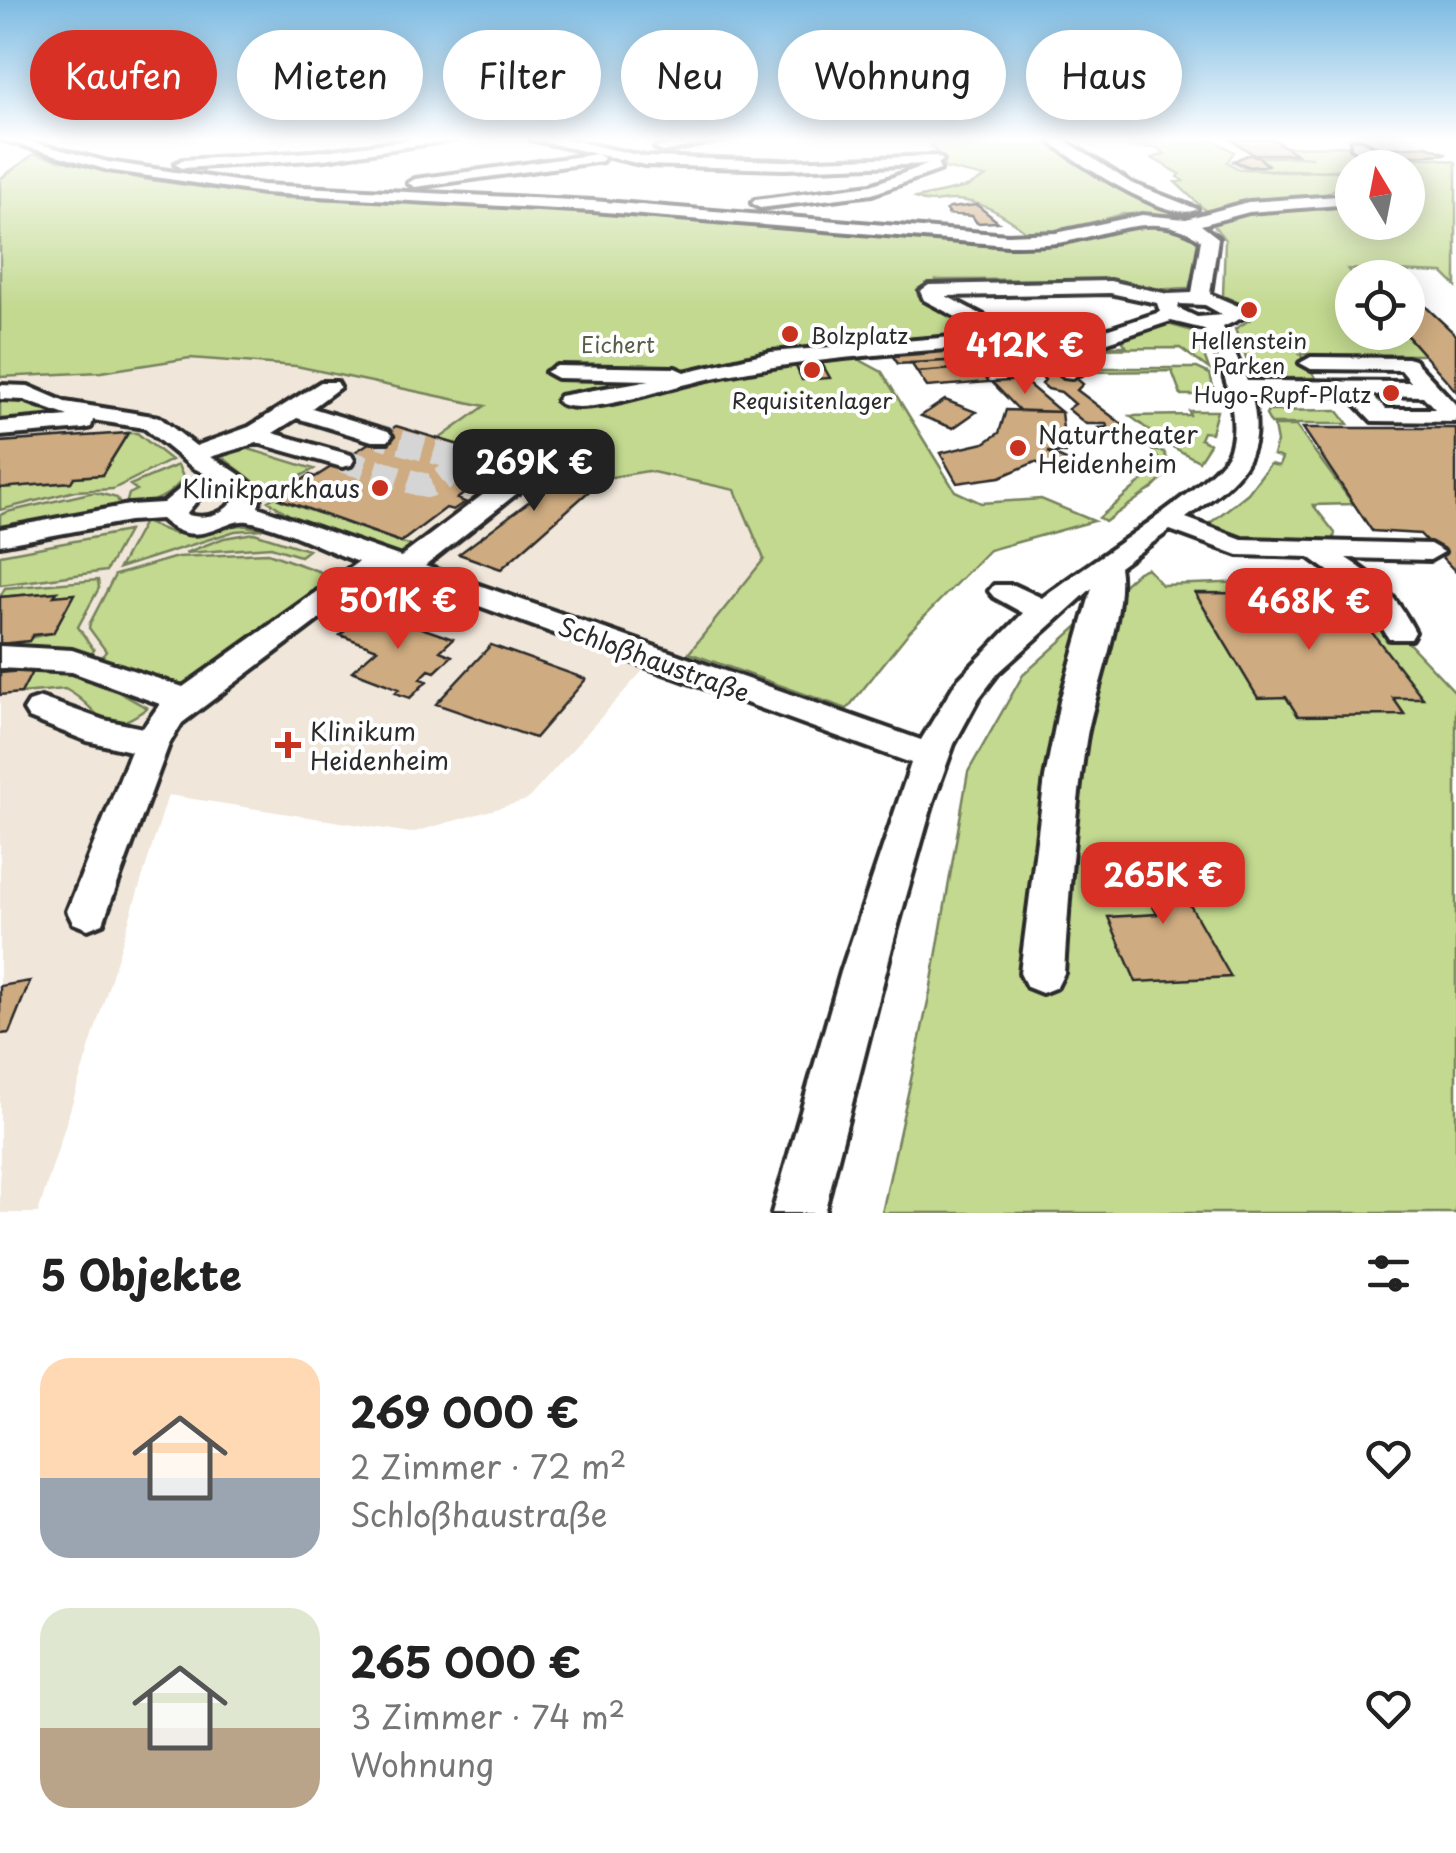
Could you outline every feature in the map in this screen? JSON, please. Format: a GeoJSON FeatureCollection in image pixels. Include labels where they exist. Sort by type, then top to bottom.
{"type":"FeatureCollection","features":[{"type":"Feature","properties":{"kind":"street"},"geometry":{"type":"LineString","coordinates":[[444,196],[1008,240],[1065,237],[1135,219],[1198,217],[1248,207],[1335,199]]}},
{"type":"Feature","properties":{"kind":"street"},"geometry":{"type":"LineString","coordinates":[[760,203],[836,196]]}},
{"type":"Feature","properties":{"kind":"street"},"geometry":{"type":"LineString","coordinates":[[1148,196],[1198,217]]}},
{"type":"Feature","properties":{"kind":"street"},"geometry":{"type":"LineString","coordinates":[[1172,196],[1198,217],[1211,241],[1200,298]]}},
{"type":"Feature","properties":{"kind":"street"},"geometry":{"type":"LineString","coordinates":[[568,402],[632,394],[693,376],[755,366],[771,358],[842,349],[1021,338],[1114,335],[1171,307],[1200,298],[1240,310],[1232,318],[1210,323],[1171,307],[1110,287],[943,288],[928,292],[1021,338],[1072,372]]}},
{"type":"Feature","properties":{"kind":"street"},"geometry":{"type":"LineString","coordinates":[[798,1213],[862,970],[931,757],[951,714],[973,682],[1046,612],[1224,477],[1241,454],[1246,422],[1225,348],[1210,323]]}},
{"type":"Feature","properties":{"kind":"street"},"geometry":{"type":"LineString","coordinates":[[1312,363],[1402,363],[1412,367],[1454,416],[1380,416],[1353,388]]}},
{"type":"Feature","properties":{"kind":"street"},"geometry":{"type":"LineString","coordinates":[[557,372],[646,371],[693,376]]}},
{"type":"Feature","properties":{"kind":"street"},"geometry":{"type":"LineString","coordinates":[[172,511],[199,469],[329,387]]}},
{"type":"Feature","properties":{"kind":"street"},"geometry":{"type":"LineString","coordinates":[[1235,388],[1432,389]]}},
{"type":"Feature","properties":{"kind":"street"},"geometry":{"type":"LineString","coordinates":[[0,392],[34,395],[68,410],[120,416],[158,426],[199,469]]}},
{"type":"Feature","properties":{"kind":"street"},"geometry":{"type":"LineString","coordinates":[[293,409],[380,436]]}},
{"type":"Feature","properties":{"kind":"street"},"geometry":{"type":"LineString","coordinates":[[0,428],[120,416]]}},
{"type":"Feature","properties":{"kind":"street"},"geometry":{"type":"LineString","coordinates":[[251,434],[342,460]]}},
{"type":"Feature","properties":{"kind":"street"},"geometry":{"type":"LineString","coordinates":[[88,912],[152,742],[170,714],[536,466]]}},
{"type":"Feature","properties":{"kind":"street","name":"Schloßhaustraße"},"geometry":{"type":"LineString","coordinates":[[199,469],[236,498],[391,564],[931,757]]}},
{"type":"Feature","properties":{"kind":"street"},"geometry":{"type":"LineString","coordinates":[[172,511],[178,521],[198,525],[222,520],[236,498]]}},
{"type":"Feature","properties":{"kind":"street"},"geometry":{"type":"LineString","coordinates":[[0,536],[129,513],[172,511]]}},
{"type":"Feature","properties":{"kind":"street"},"geometry":{"type":"LineString","coordinates":[[1167,520],[1238,547],[1430,552]]}},
{"type":"Feature","properties":{"kind":"street"},"geometry":{"type":"LineString","coordinates":[[1318,551],[1374,587],[1400,632]]}},
{"type":"Feature","properties":{"kind":"street"},"geometry":{"type":"LineString","coordinates":[[1042,973],[1062,758],[1108,588],[1104,566]]}},
{"type":"Feature","properties":{"kind":"street"},"geometry":{"type":"LineString","coordinates":[[1004,592],[1046,612]]}},
{"type":"Feature","properties":{"kind":"street"},"geometry":{"type":"LineString","coordinates":[[0,658],[44,654],[79,660],[185,701]]}},
{"type":"Feature","properties":{"kind":"street"},"geometry":{"type":"LineString","coordinates":[[41,710],[99,732],[152,742]]}},
{"type":"Feature","properties":{"kind":"shaded area","name":"Klinikum Heidenheim"},"geometry":{"type":"Polygon","coordinates":[[[190,358],[296,366],[487,407],[440,439],[509,460],[520,452],[612,477],[648,471],[735,490],[764,559],[689,653],[663,648],[527,800],[411,833],[168,795],[38,1213],[0,1213],[0,377],[101,372],[190,358]]]}},
{"type":"Feature","properties":{"kind":"green space","name":"Eichert"},"geometry":{"type":"Polygon","coordinates":[[[0,196],[265,196],[512,205],[1063,241],[1153,224],[1188,232],[1202,246],[1189,288],[1140,290],[1115,279],[936,280],[938,286],[917,290],[918,295],[979,327],[972,334],[830,344],[882,372],[955,491],[981,503],[1041,499],[1094,521],[989,550],[909,632],[847,709],[689,653],[764,559],[735,490],[648,471],[612,477],[520,452],[509,460],[439,439],[485,406],[296,366],[190,358],[101,372],[0,377],[0,196]]]}},
{"type":"Feature","properties":{"kind":"green space"},"geometry":{"type":"Polygon","coordinates":[[[1158,196],[1195,215],[1122,214],[1068,230],[1030,235],[986,207],[956,200],[927,202],[916,198],[1158,196]]]}},
{"type":"Feature","properties":{"kind":"green space"},"geometry":{"type":"Polygon","coordinates":[[[1189,196],[1325,196],[1245,201],[1248,204],[1208,213],[1189,196]]]}},
{"type":"Feature","properties":{"kind":"green space"},"geometry":{"type":"Polygon","coordinates":[[[1425,196],[1456,196],[1456,286],[1443,273],[1425,272],[1425,260],[1335,260],[1335,350],[1419,350],[1424,355],[1300,354],[1316,378],[1276,378],[1262,363],[1257,364],[1268,378],[1254,378],[1235,329],[1254,317],[1244,305],[1223,296],[1225,240],[1212,223],[1236,212],[1335,201],[1335,240],[1425,240],[1425,196]]]}},
{"type":"Feature","properties":{"kind":"green space"},"geometry":{"type":"Polygon","coordinates":[[[1157,321],[1196,332],[1209,369],[1180,348],[1072,349],[1074,354],[1055,351],[1048,341],[1053,340],[1057,346],[1126,346],[1120,337],[1157,321]]]}},
{"type":"Feature","properties":{"kind":"green space"},"geometry":{"type":"Polygon","coordinates":[[[1079,362],[1083,368],[1197,368],[1210,374],[1215,395],[1181,395],[1172,371],[1085,372],[1074,364],[1079,362]]]}},
{"type":"Feature","properties":{"kind":"green space"},"geometry":{"type":"Polygon","coordinates":[[[0,396],[20,397],[51,412],[86,417],[0,424],[0,396]]]}},
{"type":"Feature","properties":{"kind":"green space"},"geometry":{"type":"Polygon","coordinates":[[[1337,410],[1348,424],[1271,424],[1266,415],[1268,411],[1337,410]]]}},
{"type":"Feature","properties":{"kind":"green space"},"geometry":{"type":"Polygon","coordinates":[[[1189,411],[1217,411],[1211,433],[1203,432],[1200,439],[1210,444],[1199,461],[1167,444],[1130,416],[1190,415],[1189,411]]]}},
{"type":"Feature","properties":{"kind":"green space"},"geometry":{"type":"Polygon","coordinates":[[[1274,426],[1296,426],[1353,504],[1313,505],[1335,533],[1333,542],[1245,542],[1205,527],[1248,493],[1270,464],[1279,466],[1282,458],[1273,455],[1277,442],[1274,426]]]}},
{"type":"Feature","properties":{"kind":"green space"},"geometry":{"type":"Polygon","coordinates":[[[128,433],[137,433],[171,460],[113,489],[75,491],[0,510],[0,488],[71,482],[74,477],[102,475],[128,433]]]}},
{"type":"Feature","properties":{"kind":"green space"},"geometry":{"type":"Polygon","coordinates":[[[242,447],[314,469],[269,493],[222,457],[242,447]]]}},
{"type":"Feature","properties":{"kind":"green space"},"geometry":{"type":"Polygon","coordinates":[[[1152,450],[1164,452],[1172,469],[1105,522],[1099,518],[1162,464],[1152,450]]]}},
{"type":"Feature","properties":{"kind":"green space"},"geometry":{"type":"Polygon","coordinates":[[[178,465],[183,477],[172,490],[150,502],[125,508],[129,494],[137,490],[130,485],[178,465]]]}},
{"type":"Feature","properties":{"kind":"green space"},"geometry":{"type":"Polygon","coordinates":[[[94,492],[117,498],[119,503],[113,511],[0,531],[0,515],[7,512],[94,492]]]}},
{"type":"Feature","properties":{"kind":"green space"},"geometry":{"type":"Polygon","coordinates":[[[280,494],[286,496],[281,500],[414,547],[392,555],[302,523],[268,501],[280,494]]]}},
{"type":"Feature","properties":{"kind":"green space"},"geometry":{"type":"Polygon","coordinates":[[[144,522],[175,534],[241,525],[262,529],[235,531],[119,568],[144,522]]]}},
{"type":"Feature","properties":{"kind":"green space"},"geometry":{"type":"Polygon","coordinates":[[[128,531],[106,571],[0,585],[0,555],[128,531]]]}},
{"type":"Feature","properties":{"kind":"green space"},"geometry":{"type":"Polygon","coordinates":[[[254,533],[308,550],[300,556],[271,547],[185,553],[224,538],[254,533]]]}},
{"type":"Feature","properties":{"kind":"green space"},"geometry":{"type":"Polygon","coordinates":[[[268,553],[337,578],[163,707],[95,670],[106,651],[89,628],[90,623],[115,575],[177,557],[268,553]]]}},
{"type":"Feature","properties":{"kind":"green space"},"geometry":{"type":"Polygon","coordinates":[[[1147,568],[1162,585],[1348,579],[1456,693],[1456,1213],[882,1213],[930,992],[968,772],[1023,675],[1147,568]]]}},
{"type":"Feature","properties":{"kind":"green space"},"geometry":{"type":"Polygon","coordinates":[[[98,580],[99,588],[78,627],[94,650],[81,671],[147,708],[119,723],[102,719],[65,689],[21,693],[32,671],[0,673],[0,644],[53,633],[73,595],[54,596],[56,592],[0,597],[5,588],[98,580]]]}},
{"type":"Feature","properties":{"kind":"building"},"geometry":{"type":"Polygon","coordinates":[[[977,205],[998,222],[977,223],[972,216],[946,214],[950,214],[946,210],[950,208],[977,205]]]}},
{"type":"Feature","properties":{"kind":"building"},"geometry":{"type":"Polygon","coordinates":[[[1425,306],[1456,335],[1456,391],[1420,350],[1425,350],[1425,306]]]}},
{"type":"Feature","properties":{"kind":"building"},"geometry":{"type":"Polygon","coordinates":[[[1022,342],[1043,360],[1037,360],[1041,364],[963,366],[959,360],[898,364],[890,352],[1022,342]]]}},
{"type":"Feature","properties":{"kind":"building","name":"Requisitenlager"},"geometry":{"type":"Polygon","coordinates":[[[820,360],[830,378],[802,380],[794,362],[820,360]]]}},
{"type":"Feature","properties":{"kind":"building"},"geometry":{"type":"Polygon","coordinates":[[[947,361],[953,369],[917,372],[911,363],[947,361]]]}},
{"type":"Feature","properties":{"kind":"building"},"geometry":{"type":"Polygon","coordinates":[[[1044,364],[1061,377],[1077,379],[1083,384],[1077,390],[1142,439],[1118,444],[1099,428],[1108,427],[1106,424],[1086,424],[1068,409],[1075,404],[1061,392],[1048,389],[1042,384],[1045,380],[1029,366],[1044,364]]]}},
{"type":"Feature","properties":{"kind":"building"},"geometry":{"type":"Polygon","coordinates":[[[978,367],[989,382],[927,387],[917,372],[978,367]]]}},
{"type":"Feature","properties":{"kind":"building"},"geometry":{"type":"Polygon","coordinates":[[[1023,380],[1061,412],[1020,411],[992,382],[1023,380]]]}},
{"type":"Feature","properties":{"kind":"building"},"geometry":{"type":"Polygon","coordinates":[[[945,400],[976,412],[953,428],[921,416],[945,400]]]}},
{"type":"Feature","properties":{"kind":"building","name":"Naturtheater Heidenheim"},"geometry":{"type":"Polygon","coordinates":[[[1006,410],[1061,412],[1063,429],[1056,443],[1069,446],[1066,453],[1048,452],[1066,460],[1053,469],[1035,462],[1000,477],[957,483],[940,453],[984,443],[999,433],[1006,410]]]}},
{"type":"Feature","properties":{"kind":"building","name":"Klinikparkhaus"},"geometry":{"type":"Polygon","coordinates":[[[396,426],[509,460],[457,499],[465,502],[453,510],[446,508],[401,542],[280,499],[286,496],[280,494],[310,475],[315,477],[396,426]]]}},
{"type":"Feature","properties":{"kind":"building"},"geometry":{"type":"Polygon","coordinates":[[[1303,428],[1456,428],[1456,572],[1420,534],[1372,531],[1303,428]]]}},
{"type":"Feature","properties":{"kind":"building"},"geometry":{"type":"Polygon","coordinates":[[[128,433],[102,475],[74,477],[71,482],[0,488],[0,442],[128,433]]]}},
{"type":"Feature","properties":{"kind":"building"},"geometry":{"type":"Polygon","coordinates":[[[554,462],[605,477],[501,569],[459,554],[543,491],[523,485],[554,462]]]}},
{"type":"Feature","properties":{"kind":"building"},"geometry":{"type":"Polygon","coordinates":[[[57,592],[54,596],[74,594],[53,633],[0,644],[0,597],[57,592]]]}},
{"type":"Feature","properties":{"kind":"building"},"geometry":{"type":"Polygon","coordinates":[[[1195,593],[1342,594],[1423,698],[1393,698],[1405,715],[1298,716],[1286,697],[1258,698],[1195,593]]]}},
{"type":"Feature","properties":{"kind":"building"},"geometry":{"type":"Polygon","coordinates":[[[370,610],[453,639],[440,651],[452,656],[435,672],[429,670],[420,679],[427,681],[410,698],[395,693],[399,689],[352,671],[377,649],[340,635],[370,610]]]}},
{"type":"Feature","properties":{"kind":"building"},"geometry":{"type":"Polygon","coordinates":[[[491,645],[586,679],[535,738],[436,704],[491,645]]]}},
{"type":"Feature","properties":{"kind":"building"},"geometry":{"type":"Polygon","coordinates":[[[33,670],[21,693],[0,695],[0,673],[33,670]]]}},
{"type":"Feature","properties":{"kind":"building"},"geometry":{"type":"Polygon","coordinates":[[[1143,849],[1153,867],[1174,865],[1187,891],[1182,891],[1231,977],[1136,982],[1108,917],[1157,914],[1151,903],[1139,902],[1114,851],[1143,849]]]}},
{"type":"Feature","properties":{"kind":"building"},"geometry":{"type":"Polygon","coordinates":[[[30,981],[9,1033],[0,1034],[0,986],[30,981]]]}},
{"type":"Feature","properties":{"kind":"tunnel"},"geometry":{"type":"LineString","coordinates":[[342,460],[426,486],[439,482],[463,464],[459,459],[380,436]]}},
{"type":"Feature","properties":{"kind":"place","name":"Hellenstein Parken"},"geometry":{"type":"Point","coordinates":[1249,310]}},
{"type":"Feature","properties":{"kind":"place","name":"Bolzplatz"},"geometry":{"type":"Point","coordinates":[790,334]}},
{"type":"Feature","properties":{"kind":"place","name":"Requisitenlager"},"geometry":{"type":"Point","coordinates":[812,370]}},
{"type":"Feature","properties":{"kind":"place","name":"Hugo-Rupf-Platz"},"geometry":{"type":"Point","coordinates":[1391,393]}},
{"type":"Feature","properties":{"kind":"place","name":"Naturtheater Heidenheim"},"geometry":{"type":"Point","coordinates":[1018,448]}},
{"type":"Feature","properties":{"kind":"place","name":"Klinikparkhaus"},"geometry":{"type":"Point","coordinates":[380,488]}},
{"type":"Feature","properties":{"kind":"place","name":"Klinikum Heidenheim"},"geometry":{"type":"Point","coordinates":[288,745]}}]}
